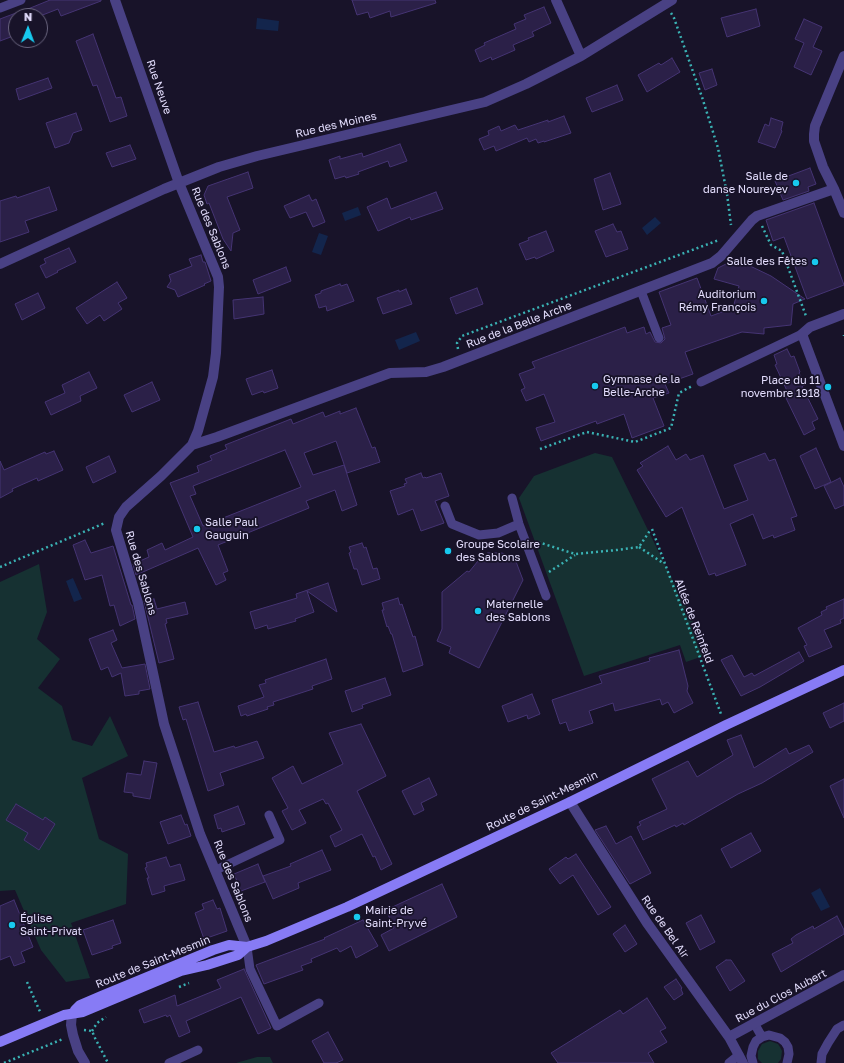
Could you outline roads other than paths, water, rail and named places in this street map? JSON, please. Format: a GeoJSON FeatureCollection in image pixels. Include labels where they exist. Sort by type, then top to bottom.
{"type":"FeatureCollection","features":[{"type":"Feature","properties":{"kind":"main road","name":"Route de Saint-Mesmin"},"geometry":{"type":"LineString","coordinates":[[0,1042],[72,1013],[80,1005],[213,950],[229,945],[247,947],[266,941],[347,907],[570,802],[726,725],[844,670]]}},
{"type":"Feature","properties":{"kind":"street","name":"Rue Neuve"},"geometry":{"type":"LineString","coordinates":[[115,0],[179,182]]}},
{"type":"Feature","properties":{"kind":"street"},"geometry":{"type":"LineString","coordinates":[[556,0],[581,56]]}},
{"type":"Feature","properties":{"kind":"street","name":"Rue des Moines"},"geometry":{"type":"LineString","coordinates":[[0,264],[179,182],[219,167],[256,156],[485,102],[526,84],[581,56],[669,2]]}},
{"type":"Feature","properties":{"kind":"street"},"geometry":{"type":"LineString","coordinates":[[844,56],[815,126],[814,134],[814,141],[823,167],[844,213]]}},
{"type":"Feature","properties":{"kind":"street","name":"Rue des Sablons"},"geometry":{"type":"LineString","coordinates":[[179,182],[218,277],[219,287],[216,354],[212,377],[198,431],[192,445],[161,476],[126,507],[119,517],[116,530],[138,603],[164,724],[200,834],[247,947]]}},
{"type":"Feature","properties":{"kind":"street","name":"Rue de la Belle Arche"},"geometry":{"type":"LineString","coordinates":[[192,445],[224,435],[390,373],[426,372],[443,367],[712,263],[721,256],[757,216],[834,189]]}},
{"type":"Feature","properties":{"kind":"street"},"geometry":{"type":"LineString","coordinates":[[844,314],[806,331],[844,446]]}},
{"type":"Feature","properties":{"kind":"street","name":"Rue de Bel Air"},"geometry":{"type":"LineString","coordinates":[[570,802],[647,923],[729,1037],[741,1059]]}},
{"type":"Feature","properties":{"kind":"street","name":"Rue du Clos Aubert"},"geometry":{"type":"LineString","coordinates":[[729,1037],[844,975]]}},
{"type":"Feature","properties":{"kind":"street"},"geometry":{"type":"LineString","coordinates":[[72,1013],[70,1026],[72,1034],[78,1051],[85,1063]]}},
{"type":"Feature","properties":{"kind":"lane"},"geometry":{"type":"LineString","coordinates":[[0,8],[22,0]]}},
{"type":"Feature","properties":{"kind":"lane"},"geometry":{"type":"LineString","coordinates":[[641,291],[659,338]]}},
{"type":"Feature","properties":{"kind":"lane"},"geometry":{"type":"LineString","coordinates":[[701,382],[806,331]]}},
{"type":"Feature","properties":{"kind":"lane"},"geometry":{"type":"LineString","coordinates":[[512,498],[519,524],[546,596]]}},
{"type":"Feature","properties":{"kind":"lane"},"geometry":{"type":"LineString","coordinates":[[445,506],[452,524],[479,535],[498,533],[519,524]]}},
{"type":"Feature","properties":{"kind":"lane"},"geometry":{"type":"LineString","coordinates":[[216,870],[280,840],[269,815]]}},
{"type":"Feature","properties":{"kind":"lane"},"geometry":{"type":"LineString","coordinates":[[247,947],[250,969],[277,1026],[319,1003]]}},
{"type":"Feature","properties":{"kind":"lane"},"geometry":{"type":"LineString","coordinates":[[754,1023],[762,1037]]}},
{"type":"Feature","properties":{"kind":"lane"},"geometry":{"type":"LineString","coordinates":[[821,1063],[822,1054],[828,1043],[837,1029],[844,1026]]}},
{"type":"Feature","properties":{"kind":"lane"},"geometry":{"type":"LineString","coordinates":[[753,1063],[751,1056],[756,1041],[762,1037],[776,1036],[785,1042],[789,1054],[789,1063]]}},
{"type":"Feature","properties":{"kind":"lane"},"geometry":{"type":"LineString","coordinates":[[169,1063],[198,1050]]}},
{"type":"Feature","properties":{"kind":"lane"},"geometry":{"type":"LineString","coordinates":[[729,1063],[741,1059]]}},
{"type":"Feature","properties":{"kind":"water"},"geometry":{"type":"Polygon","coordinates":[[[257,18],[279,21],[278,31],[256,29],[257,18]]]}},
{"type":"Feature","properties":{"kind":"water"},"geometry":{"type":"Polygon","coordinates":[[[358,207],[361,215],[345,221],[342,213],[358,207]]]}},
{"type":"Feature","properties":{"kind":"water"},"geometry":{"type":"Polygon","coordinates":[[[655,217],[661,223],[647,235],[642,228],[655,217]]]}},
{"type":"Feature","properties":{"kind":"water"},"geometry":{"type":"Polygon","coordinates":[[[319,233],[328,236],[321,255],[312,252],[319,233]]]}},
{"type":"Feature","properties":{"kind":"water"},"geometry":{"type":"Polygon","coordinates":[[[416,332],[420,341],[399,350],[395,340],[416,332]]]}},
{"type":"Feature","properties":{"kind":"water"},"geometry":{"type":"Polygon","coordinates":[[[73,578],[82,599],[74,602],[66,581],[73,578]]]}},
{"type":"Feature","properties":{"kind":"water"},"geometry":{"type":"Polygon","coordinates":[[[820,888],[830,907],[821,911],[811,893],[820,888]]]}},
{"type":"Feature","properties":{"kind":"place","name":"Salle de danse Noureyev"},"geometry":{"type":"Point","coordinates":[796,183]}},
{"type":"Feature","properties":{"kind":"place","name":"Salle des Fêtes"},"geometry":{"type":"Point","coordinates":[815,262]}},
{"type":"Feature","properties":{"kind":"place","name":"Auditorium Rémy François"},"geometry":{"type":"Point","coordinates":[764,301]}},
{"type":"Feature","properties":{"kind":"place","name":"Gymnase de la Belle-Arche"},"geometry":{"type":"Point","coordinates":[595,386]}},
{"type":"Feature","properties":{"kind":"place","name":"Place du 11 novembre 1918"},"geometry":{"type":"Point","coordinates":[828,387]}},
{"type":"Feature","properties":{"kind":"place","name":"Salle Paul Gauguin"},"geometry":{"type":"Point","coordinates":[197,529]}},
{"type":"Feature","properties":{"kind":"place","name":"Groupe Scolaire des Sablons"},"geometry":{"type":"Point","coordinates":[448,551]}},
{"type":"Feature","properties":{"kind":"place","name":"Maternelle des Sablons"},"geometry":{"type":"Point","coordinates":[478,611]}},
{"type":"Feature","properties":{"kind":"place","name":"Mairie de Saint-Pryvé"},"geometry":{"type":"Point","coordinates":[357,917]}},
{"type":"Feature","properties":{"kind":"place","name":"Église Saint-Privat"},"geometry":{"type":"Point","coordinates":[12,925]}}]}
